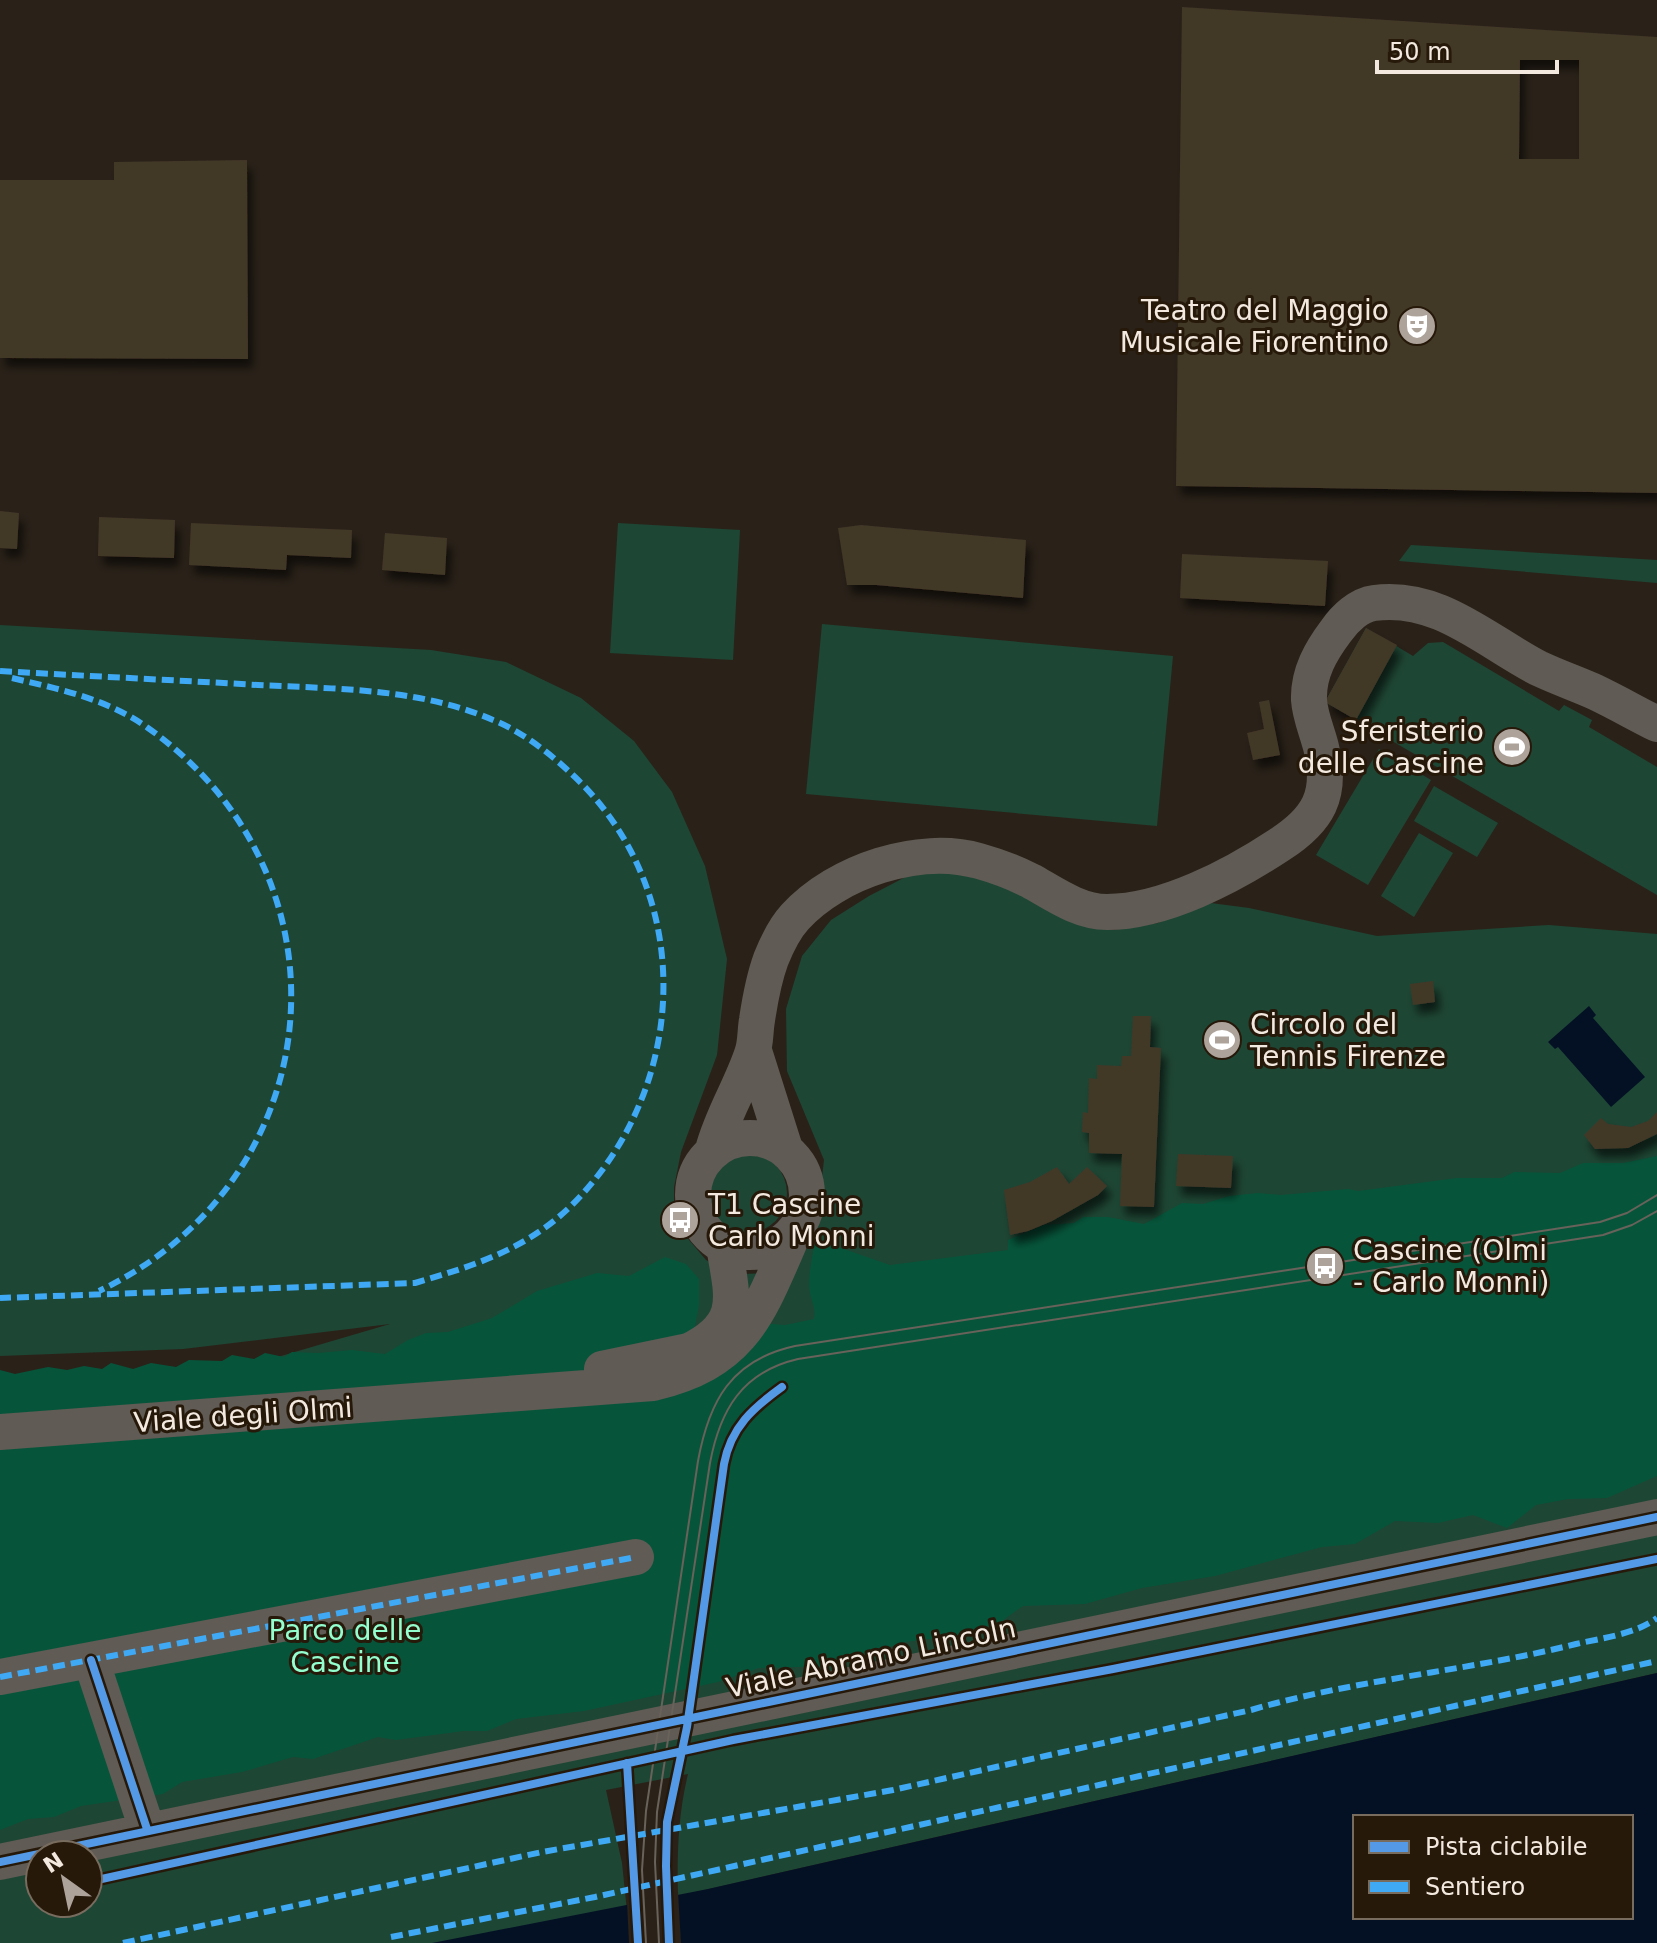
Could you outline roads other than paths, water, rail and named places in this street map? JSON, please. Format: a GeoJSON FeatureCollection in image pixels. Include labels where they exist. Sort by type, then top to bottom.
{"type":"FeatureCollection","features":[{"type":"Feature","properties":{"kind":"street"},"geometry":{"type":"LineString","coordinates":[[713,1150],[754,1051],[757,1020],[770,963],[788,927],[831,888],[870,870],[908,859],[960,857],[1010,871],[1068,902],[1106,912],[1160,904],[1235,871],[1311,822],[1321,804],[1324,760],[1311,713],[1311,677],[1324,647],[1340,625],[1364,606],[1401,604],[1440,611],[1539,668],[1657,724]]}},
{"type":"Feature","properties":{"kind":"street"},"geometry":{"type":"LineString","coordinates":[[754,1051],[785,1149]]}},
{"type":"Feature","properties":{"kind":"street"},"geometry":{"type":"LineString","coordinates":[[751,1137],[765,1139],[785,1149],[795,1158],[806,1182],[806,1209],[794,1232],[769,1249],[740,1252],[724,1246],[704,1230],[692,1199],[696,1174],[703,1161],[713,1150],[732,1140],[751,1137]]}},
{"type":"Feature","properties":{"kind":"street","name":"Viale degli Olmi"},"geometry":{"type":"LineString","coordinates":[[0,1432],[653,1383],[698,1369],[729,1348],[752,1322],[772,1285],[794,1232]]}},
{"type":"Feature","properties":{"kind":"street","name":"Viale degli Olmi"},"geometry":{"type":"LineString","coordinates":[[485,1395],[677,1354],[702,1345],[724,1324],[732,1304],[724,1246]]}},
{"type":"Feature","properties":{"kind":"street","name":"Viale Abramo Lincoln"},"geometry":{"type":"LineString","coordinates":[[0,1862],[1657,1517]]}},
{"type":"Feature","properties":{"kind":"street"},"geometry":{"type":"LineString","coordinates":[[0,1677],[636,1557]]}},
{"type":"Feature","properties":{"kind":"street"},"geometry":{"type":"LineString","coordinates":[[91,1660],[147,1829]]}},
{"type":"Feature","properties":{"kind":"water"},"geometry":{"type":"Polygon","coordinates":[[[1589,1006],[1596,1015],[1593,1018],[1645,1077],[1611,1107],[1558,1047],[1555,1049],[1548,1042],[1589,1006]]]}},
{"type":"Feature","properties":{"kind":"water"},"geometry":{"type":"Polygon","coordinates":[[[1657,1673],[1657,1943],[432,1943],[708,1889],[1657,1673]]]}},
{"type":"Feature","properties":{"kind":"tram line"},"geometry":{"type":"LineString","coordinates":[[646,1943],[642,1870],[646,1811],[698,1461],[717,1402],[727,1386],[754,1361],[795,1346],[1600,1222],[1627,1213],[1657,1195]]}},
{"type":"Feature","properties":{"kind":"tram line"},"geometry":{"type":"LineString","coordinates":[[659,1943],[655,1862],[657,1812],[710,1463],[727,1410],[748,1384],[762,1373],[798,1359],[1603,1235],[1632,1225],[1657,1211]]}},
{"type":"Feature","properties":{"kind":"place","name":"Teatro del Maggio Musicale Fiorentino"},"geometry":{"type":"Point","coordinates":[1417,326]}},
{"type":"Feature","properties":{"kind":"place","name":"Sferisterio delle Cascine"},"geometry":{"type":"Point","coordinates":[1512,747]}},
{"type":"Feature","properties":{"kind":"place","name":"Circolo del Tennis Firenze"},"geometry":{"type":"Point","coordinates":[1222,1040]}},
{"type":"Feature","properties":{"kind":"place","name":"T1 Cascine Carlo Monni"},"geometry":{"type":"Point","coordinates":[680,1220]}},
{"type":"Feature","properties":{"kind":"place","name":"Cascine (Olmi - Carlo Monni)"},"geometry":{"type":"Point","coordinates":[1325,1266]}},
{"type":"Feature","properties":{"kind":"park label","name":"Parco delle Cascine"},"geometry":{"type":"Point","coordinates":[345,1646]}}]}
